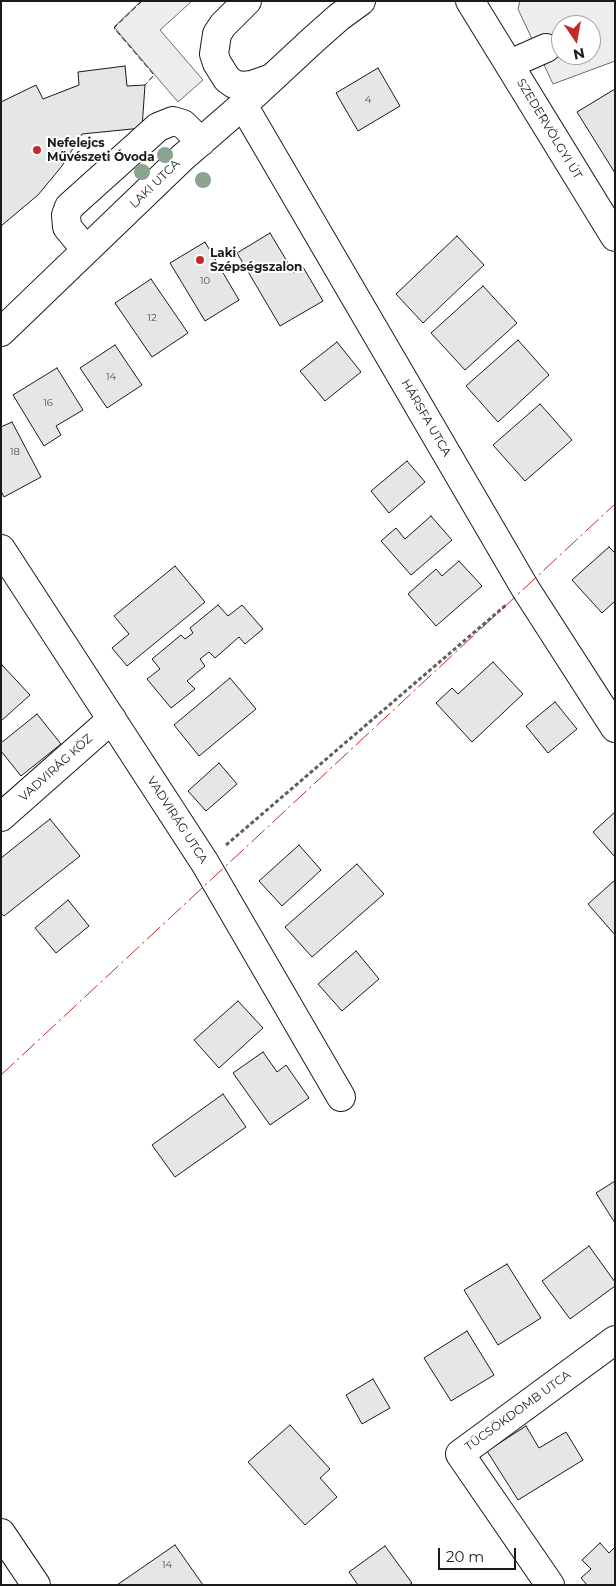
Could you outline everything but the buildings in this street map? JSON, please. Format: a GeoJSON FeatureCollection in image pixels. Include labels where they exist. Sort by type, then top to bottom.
{"type":"FeatureCollection","features":[{"type":"Feature","properties":{"kind":"street"},"geometry":{"type":"LineString","coordinates":[[247,1],[223,25],[217,34],[214,54],[217,63],[227,79],[234,84],[252,86],[273,77]]}},
{"type":"Feature","properties":{"kind":"street","name":"LAKI UTCA"},"geometry":{"type":"LineString","coordinates":[[313,40],[337,1]]}},
{"type":"Feature","properties":{"kind":"street","name":"LAKI UTCA"},"geometry":{"type":"LineString","coordinates":[[1,332],[182,158],[243,106],[339,17],[361,1]]}},
{"type":"Feature","properties":{"kind":"street","name":"SZEDERVÖLGYI ÚT"},"geometry":{"type":"LineString","coordinates":[[453,1],[477,9],[615,237]]}},
{"type":"Feature","properties":{"kind":"street"},"geometry":{"type":"LineString","coordinates":[[510,64],[546,48]]}},
{"type":"Feature","properties":{"kind":"street","name":"HÁRSFA UTCA"},"geometry":{"type":"LineString","coordinates":[[243,106],[525,588],[615,728]]}},
{"type":"Feature","properties":{"kind":"street"},"geometry":{"type":"LineString","coordinates":[[86,250],[67,227],[66,215],[69,207],[158,127],[173,121],[183,124],[201,142]]}},
{"type":"Feature","properties":{"kind":"street","name":"VADVIRÁG UTCA"},"geometry":{"type":"LineString","coordinates":[[1,549],[205,863],[341,1097]]}},
{"type":"Feature","properties":{"kind":"street","name":"VADVIRÁG KÖZ"},"geometry":{"type":"LineString","coordinates":[[1,817],[112,719]]}},
{"type":"Feature","properties":{"kind":"street","name":"TÜCSÖKDOMB UTCA"},"geometry":{"type":"LineString","coordinates":[[550,1585],[460,1454],[612,1348]]}},
{"type":"Feature","properties":{"kind":"street"},"geometry":{"type":"LineString","coordinates":[[1,1533],[36,1585]]}},
{"type":"Feature","properties":{"kind":"path"},"geometry":{"type":"LineString","coordinates":[[205,863],[525,588]]}},
{"type":"Feature","properties":{"kind":"shaded area"},"geometry":{"type":"Polygon","coordinates":[[[141,1],[192,1],[160,30],[203,80],[178,102],[114,27],[141,1]]]}},
{"type":"Feature","properties":{"kind":"shaded area"},"geometry":{"type":"Polygon","coordinates":[[[520,1],[615,1],[615,61],[553,84],[518,9],[520,1]]]}},
{"type":"Feature","properties":{"kind":"fence"},"geometry":{"type":"LineString","coordinates":[[142,1],[114,28],[154,75],[145,85]]}},
{"type":"Feature","properties":{"kind":"power"},"geometry":{"type":"LineString","coordinates":[[1,1075],[615,504]]}},
{"type":"Feature","properties":{"kind":"place","name":"Nefelejcs Művészeti Óvoda"},"geometry":{"type":"Point","coordinates":[37,150]}},
{"type":"Feature","properties":{"kind":"place","name":"Laki Szépségszalon"},"geometry":{"type":"Point","coordinates":[200,260]}}]}
